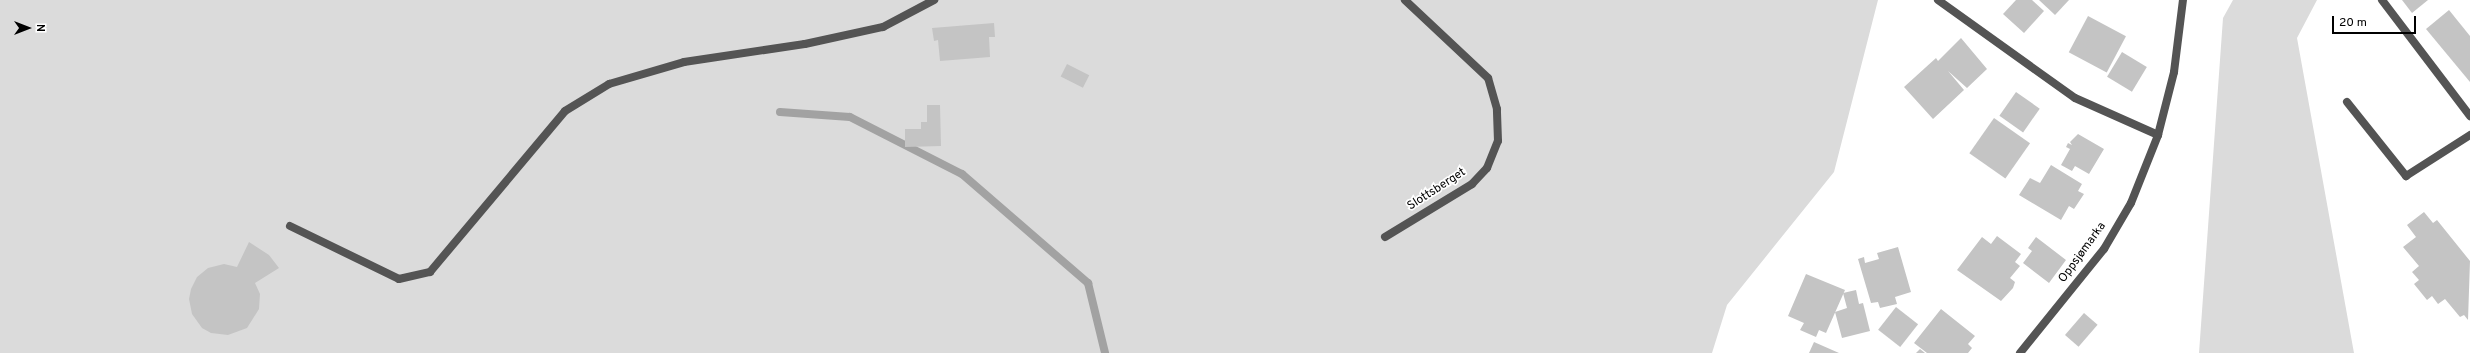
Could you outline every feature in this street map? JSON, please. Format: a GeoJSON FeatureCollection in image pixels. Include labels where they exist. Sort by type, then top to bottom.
{"type":"FeatureCollection","features":[{"type":"Feature","properties":{"kind":"street"},"geometry":{"type":"LineString","coordinates":[[290,226],[399,279],[430,272],[565,111],[609,84],[684,62],[805,44],[883,27],[934,0]]}},
{"type":"Feature","properties":{"kind":"street","name":"Slottsberget"},"geometry":{"type":"LineString","coordinates":[[1385,237],[1472,184],[1487,168],[1498,141],[1497,108],[1488,78],[1405,0]]}},
{"type":"Feature","properties":{"kind":"street"},"geometry":{"type":"LineString","coordinates":[[1938,0],[2075,98],[2158,134]]}},
{"type":"Feature","properties":{"kind":"street","name":"Oppsjømarka"},"geometry":{"type":"LineString","coordinates":[[2020,353],[2104,249],[2132,203],[2158,134],[2174,72],[2183,0]]}},
{"type":"Feature","properties":{"kind":"street"},"geometry":{"type":"LineString","coordinates":[[2382,0],[2470,116]]}},
{"type":"Feature","properties":{"kind":"street"},"geometry":{"type":"LineString","coordinates":[[2347,102],[2406,176],[2470,135]]}},
{"type":"Feature","properties":{"kind":"shaded area"},"geometry":{"type":"Polygon","coordinates":[[[0,0],[1878,0],[1834,172],[1727,305],[1712,353],[0,353],[0,0]]]}},
{"type":"Feature","properties":{"kind":"shaded area"},"geometry":{"type":"Polygon","coordinates":[[[2233,0],[2317,0],[2297,38],[2354,353],[2199,353],[2223,18],[2233,0]]]}},
{"type":"Feature","properties":{"kind":"building"},"geometry":{"type":"Polygon","coordinates":[[[2016,0],[2032,0],[2044,11],[2024,33],[2003,14],[2016,0]]]}},
{"type":"Feature","properties":{"kind":"building"},"geometry":{"type":"Polygon","coordinates":[[[2039,0],[2069,0],[2055,15],[2039,0]]]}},
{"type":"Feature","properties":{"kind":"building"},"geometry":{"type":"Polygon","coordinates":[[[2402,0],[2428,0],[2412,13],[2402,0]]]}},
{"type":"Feature","properties":{"kind":"building"},"geometry":{"type":"Polygon","coordinates":[[[2449,10],[2470,36],[2470,82],[2426,29],[2449,10]]]}},
{"type":"Feature","properties":{"kind":"building"},"geometry":{"type":"Polygon","coordinates":[[[2088,16],[2126,36],[2107,72],[2069,52],[2088,16]]]}},
{"type":"Feature","properties":{"kind":"building"},"geometry":{"type":"Polygon","coordinates":[[[994,23],[995,37],[989,37],[990,57],[940,61],[938,40],[934,41],[932,28],[994,23]]]}},
{"type":"Feature","properties":{"kind":"building"},"geometry":{"type":"Polygon","coordinates":[[[1961,38],[1987,69],[1967,88],[1948,71],[1964,90],[1933,119],[1904,87],[1936,58],[1938,61],[1961,38]]]}},
{"type":"Feature","properties":{"kind":"building"},"geometry":{"type":"Polygon","coordinates":[[[2122,52],[2147,67],[2132,92],[2107,77],[2122,52]]]}},
{"type":"Feature","properties":{"kind":"building"},"geometry":{"type":"Polygon","coordinates":[[[1067,64],[1089,75],[1083,88],[1061,76],[1067,64]]]}},
{"type":"Feature","properties":{"kind":"building"},"geometry":{"type":"Polygon","coordinates":[[[2016,92],[2040,109],[2023,132],[1999,116],[2016,92]]]}},
{"type":"Feature","properties":{"kind":"building"},"geometry":{"type":"Polygon","coordinates":[[[927,105],[940,105],[941,146],[905,147],[905,129],[921,129],[921,122],[927,122],[927,105]]]}},
{"type":"Feature","properties":{"kind":"building"},"geometry":{"type":"Polygon","coordinates":[[[1994,118],[2030,143],[2005,178],[1969,153],[1994,118]]]}},
{"type":"Feature","properties":{"kind":"building"},"geometry":{"type":"Polygon","coordinates":[[[2078,134],[2104,149],[2089,174],[2075,166],[2072,171],[2061,165],[2070,149],[2066,147],[2068,143],[2072,145],[2070,142],[2078,134]]]}},
{"type":"Feature","properties":{"kind":"building"},"geometry":{"type":"Polygon","coordinates":[[[2051,165],[2082,184],[2078,191],[2084,194],[2074,209],[2069,206],[2061,220],[2019,195],[2030,178],[2040,183],[2051,165]]]}},
{"type":"Feature","properties":{"kind":"building"},"geometry":{"type":"Polygon","coordinates":[[[2424,212],[2433,223],[2437,220],[2470,261],[2468,320],[2464,315],[2460,317],[2445,299],[2438,304],[2432,296],[2427,300],[2414,284],[2419,280],[2412,272],[2419,266],[2403,247],[2416,237],[2407,225],[2424,212]]]}},
{"type":"Feature","properties":{"kind":"building"},"geometry":{"type":"Polygon","coordinates":[[[1997,236],[2021,254],[2015,262],[2020,266],[2010,278],[2015,282],[2013,288],[2001,301],[1957,270],[1982,237],[1991,244],[1997,236]]]}},
{"type":"Feature","properties":{"kind":"building"},"geometry":{"type":"Polygon","coordinates":[[[2036,237],[2066,260],[2049,283],[2023,263],[2032,251],[2028,248],[2036,237]]]}},
{"type":"Feature","properties":{"kind":"building"},"geometry":{"type":"Polygon","coordinates":[[[249,242],[269,255],[279,268],[255,283],[260,294],[259,309],[247,328],[228,335],[211,333],[202,328],[192,314],[189,299],[191,289],[197,277],[208,268],[224,264],[237,267],[249,242]]]}},
{"type":"Feature","properties":{"kind":"building"},"geometry":{"type":"Polygon","coordinates":[[[1898,247],[1911,292],[1895,297],[1897,304],[1880,308],[1878,302],[1871,303],[1858,259],[1864,257],[1865,263],[1879,259],[1877,253],[1898,247]]]}},
{"type":"Feature","properties":{"kind":"building"},"geometry":{"type":"Polygon","coordinates":[[[1806,274],[1845,290],[1826,333],[1819,330],[1816,337],[1800,330],[1804,323],[1788,316],[1806,274]]]}},
{"type":"Feature","properties":{"kind":"building"},"geometry":{"type":"Polygon","coordinates":[[[1856,290],[1859,304],[1863,303],[1870,331],[1842,338],[1835,312],[1847,308],[1843,293],[1856,290]]]}},
{"type":"Feature","properties":{"kind":"building"},"geometry":{"type":"Polygon","coordinates":[[[1896,307],[1918,324],[1900,347],[1878,330],[1896,307]]]}},
{"type":"Feature","properties":{"kind":"building"},"geometry":{"type":"Polygon","coordinates":[[[1941,309],[1975,336],[1968,344],[1972,348],[1968,353],[1927,353],[1914,343],[1941,309]]]}},
{"type":"Feature","properties":{"kind":"building"},"geometry":{"type":"Polygon","coordinates":[[[2084,313],[2098,325],[2079,347],[2065,335],[2084,313]]]}},
{"type":"Feature","properties":{"kind":"building"},"geometry":{"type":"Polygon","coordinates":[[[1814,342],[1839,353],[1809,353],[1814,342]]]}},
{"type":"Feature","properties":{"kind":"building"},"geometry":{"type":"Polygon","coordinates":[[[1920,349],[1925,353],[1916,353],[1920,349]]]}},
{"type":"Feature","properties":{"kind":"waterway"},"geometry":{"type":"LineString","coordinates":[[780,112],[850,117],[962,174],[1088,283],[1105,353]]}}]}
